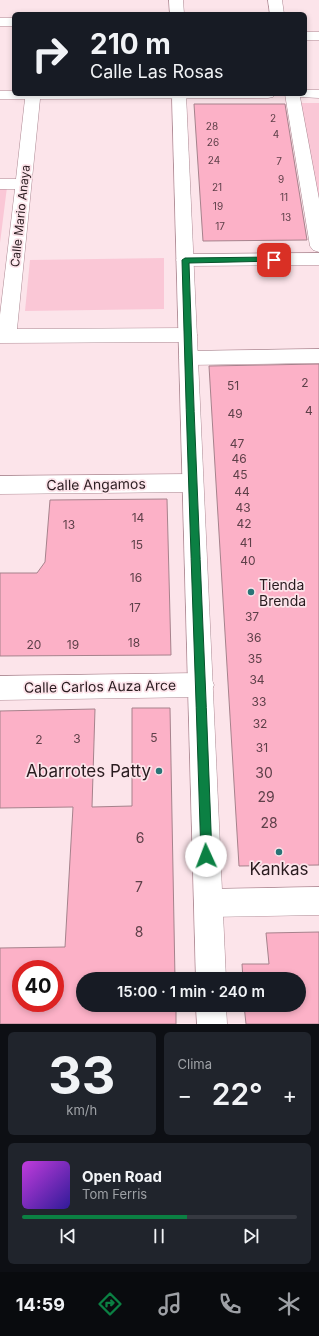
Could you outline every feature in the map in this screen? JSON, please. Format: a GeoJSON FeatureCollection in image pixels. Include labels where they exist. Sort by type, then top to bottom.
{"type":"FeatureCollection","features":[{"type":"Feature","properties":{"kind":"street"},"geometry":{"type":"LineString","coordinates":[[176,0],[177,12]]}},
{"type":"Feature","properties":{"kind":"street"},"geometry":{"type":"LineString","coordinates":[[275,0],[277,12]]}},
{"type":"Feature","properties":{"kind":"street"},"geometry":{"type":"LineString","coordinates":[[0,22],[12,22]]}},
{"type":"Feature","properties":{"kind":"street"},"geometry":{"type":"LineString","coordinates":[[307,36],[319,36]]}},
{"type":"Feature","properties":{"kind":"street"},"geometry":{"type":"LineString","coordinates":[[307,94],[319,94]]}},
{"type":"Feature","properties":{"kind":"street"},"geometry":{"type":"LineString","coordinates":[[0,95],[12,95]]}},
{"type":"Feature","properties":{"kind":"street","name":"Calle Mario Anaya"},"geometry":{"type":"LineString","coordinates":[[4,336],[24,184],[33,96]]}},
{"type":"Feature","properties":{"kind":"street"},"geometry":{"type":"LineString","coordinates":[[180,96],[192,483],[201,685],[210,972]]}},
{"type":"Feature","properties":{"kind":"street"},"geometry":{"type":"LineString","coordinates":[[292,96],[319,246]]}},
{"type":"Feature","properties":{"kind":"street"},"geometry":{"type":"LineString","coordinates":[[0,184],[24,184]]}},
{"type":"Feature","properties":{"kind":"street"},"geometry":{"type":"LineString","coordinates":[[185,260],[319,260]]}},
{"type":"Feature","properties":{"kind":"street"},"geometry":{"type":"LineString","coordinates":[[4,336],[188,335]]}},
{"type":"Feature","properties":{"kind":"street"},"geometry":{"type":"LineString","coordinates":[[188,358],[319,356]]}},
{"type":"Feature","properties":{"kind":"street","name":"Calle Angamos"},"geometry":{"type":"LineString","coordinates":[[0,485],[192,483]]}},
{"type":"Feature","properties":{"kind":"street","name":"Calle Carlos Auza Arce"},"geometry":{"type":"LineString","coordinates":[[0,688],[201,685]]}},
{"type":"Feature","properties":{"kind":"street"},"geometry":{"type":"LineString","coordinates":[[208,903],[319,901]]}},
{"type":"Feature","properties":{"kind":"street"},"geometry":{"type":"LineString","coordinates":[[211,1012],[212,1024]]}},
{"type":"Feature","properties":{"kind":"shaded area"},"geometry":{"type":"Polygon","coordinates":[[[299,103],[319,103],[319,216],[299,103]]]}},
{"type":"Feature","properties":{"kind":"shaded area"},"geometry":{"type":"Polygon","coordinates":[[[0,187],[7,187],[0,243],[0,187]]]}},
{"type":"Feature","properties":{"kind":"shaded area"},"geometry":{"type":"Polygon","coordinates":[[[164,258],[164,309],[25,311],[30,260],[164,258]]]}},
{"type":"Feature","properties":{"kind":"building"},"geometry":{"type":"Polygon","coordinates":[[[194,104],[285,104],[307,240],[203,241],[194,104]]]}},
{"type":"Feature","properties":{"kind":"building"},"geometry":{"type":"Polygon","coordinates":[[[319,364],[319,865],[239,866],[209,366],[319,364]]]}},
{"type":"Feature","properties":{"kind":"building"},"geometry":{"type":"Polygon","coordinates":[[[167,499],[171,655],[0,656],[0,573],[37,573],[45,562],[50,500],[167,499]]]}},
{"type":"Feature","properties":{"kind":"building"},"geometry":{"type":"Polygon","coordinates":[[[132,708],[170,708],[175,972],[76,972],[76,1012],[176,1012],[176,1024],[0,1024],[0,948],[65,947],[73,807],[0,808],[0,711],[95,709],[92,807],[132,806],[132,708]]]}},
{"type":"Feature","properties":{"kind":"building"},"geometry":{"type":"Polygon","coordinates":[[[319,932],[319,1024],[246,1024],[245,1012],[306,1012],[306,972],[243,972],[242,964],[269,964],[266,933],[319,932]]]}},
{"type":"Feature","properties":{"kind":"place","name":"Tienda Brenda"},"geometry":{"type":"Point","coordinates":[251,592]}},
{"type":"Feature","properties":{"kind":"place","name":"Abarrotes Patty"},"geometry":{"type":"Point","coordinates":[159,771]}},
{"type":"Feature","properties":{"kind":"place","name":"Kankas"},"geometry":{"type":"Point","coordinates":[279,852]}},
{"type":"Feature","properties":{"kind":"route"},"geometry":{"type":"LineString","coordinates":[[206,856],[185,260],[274,260]]}}]}
